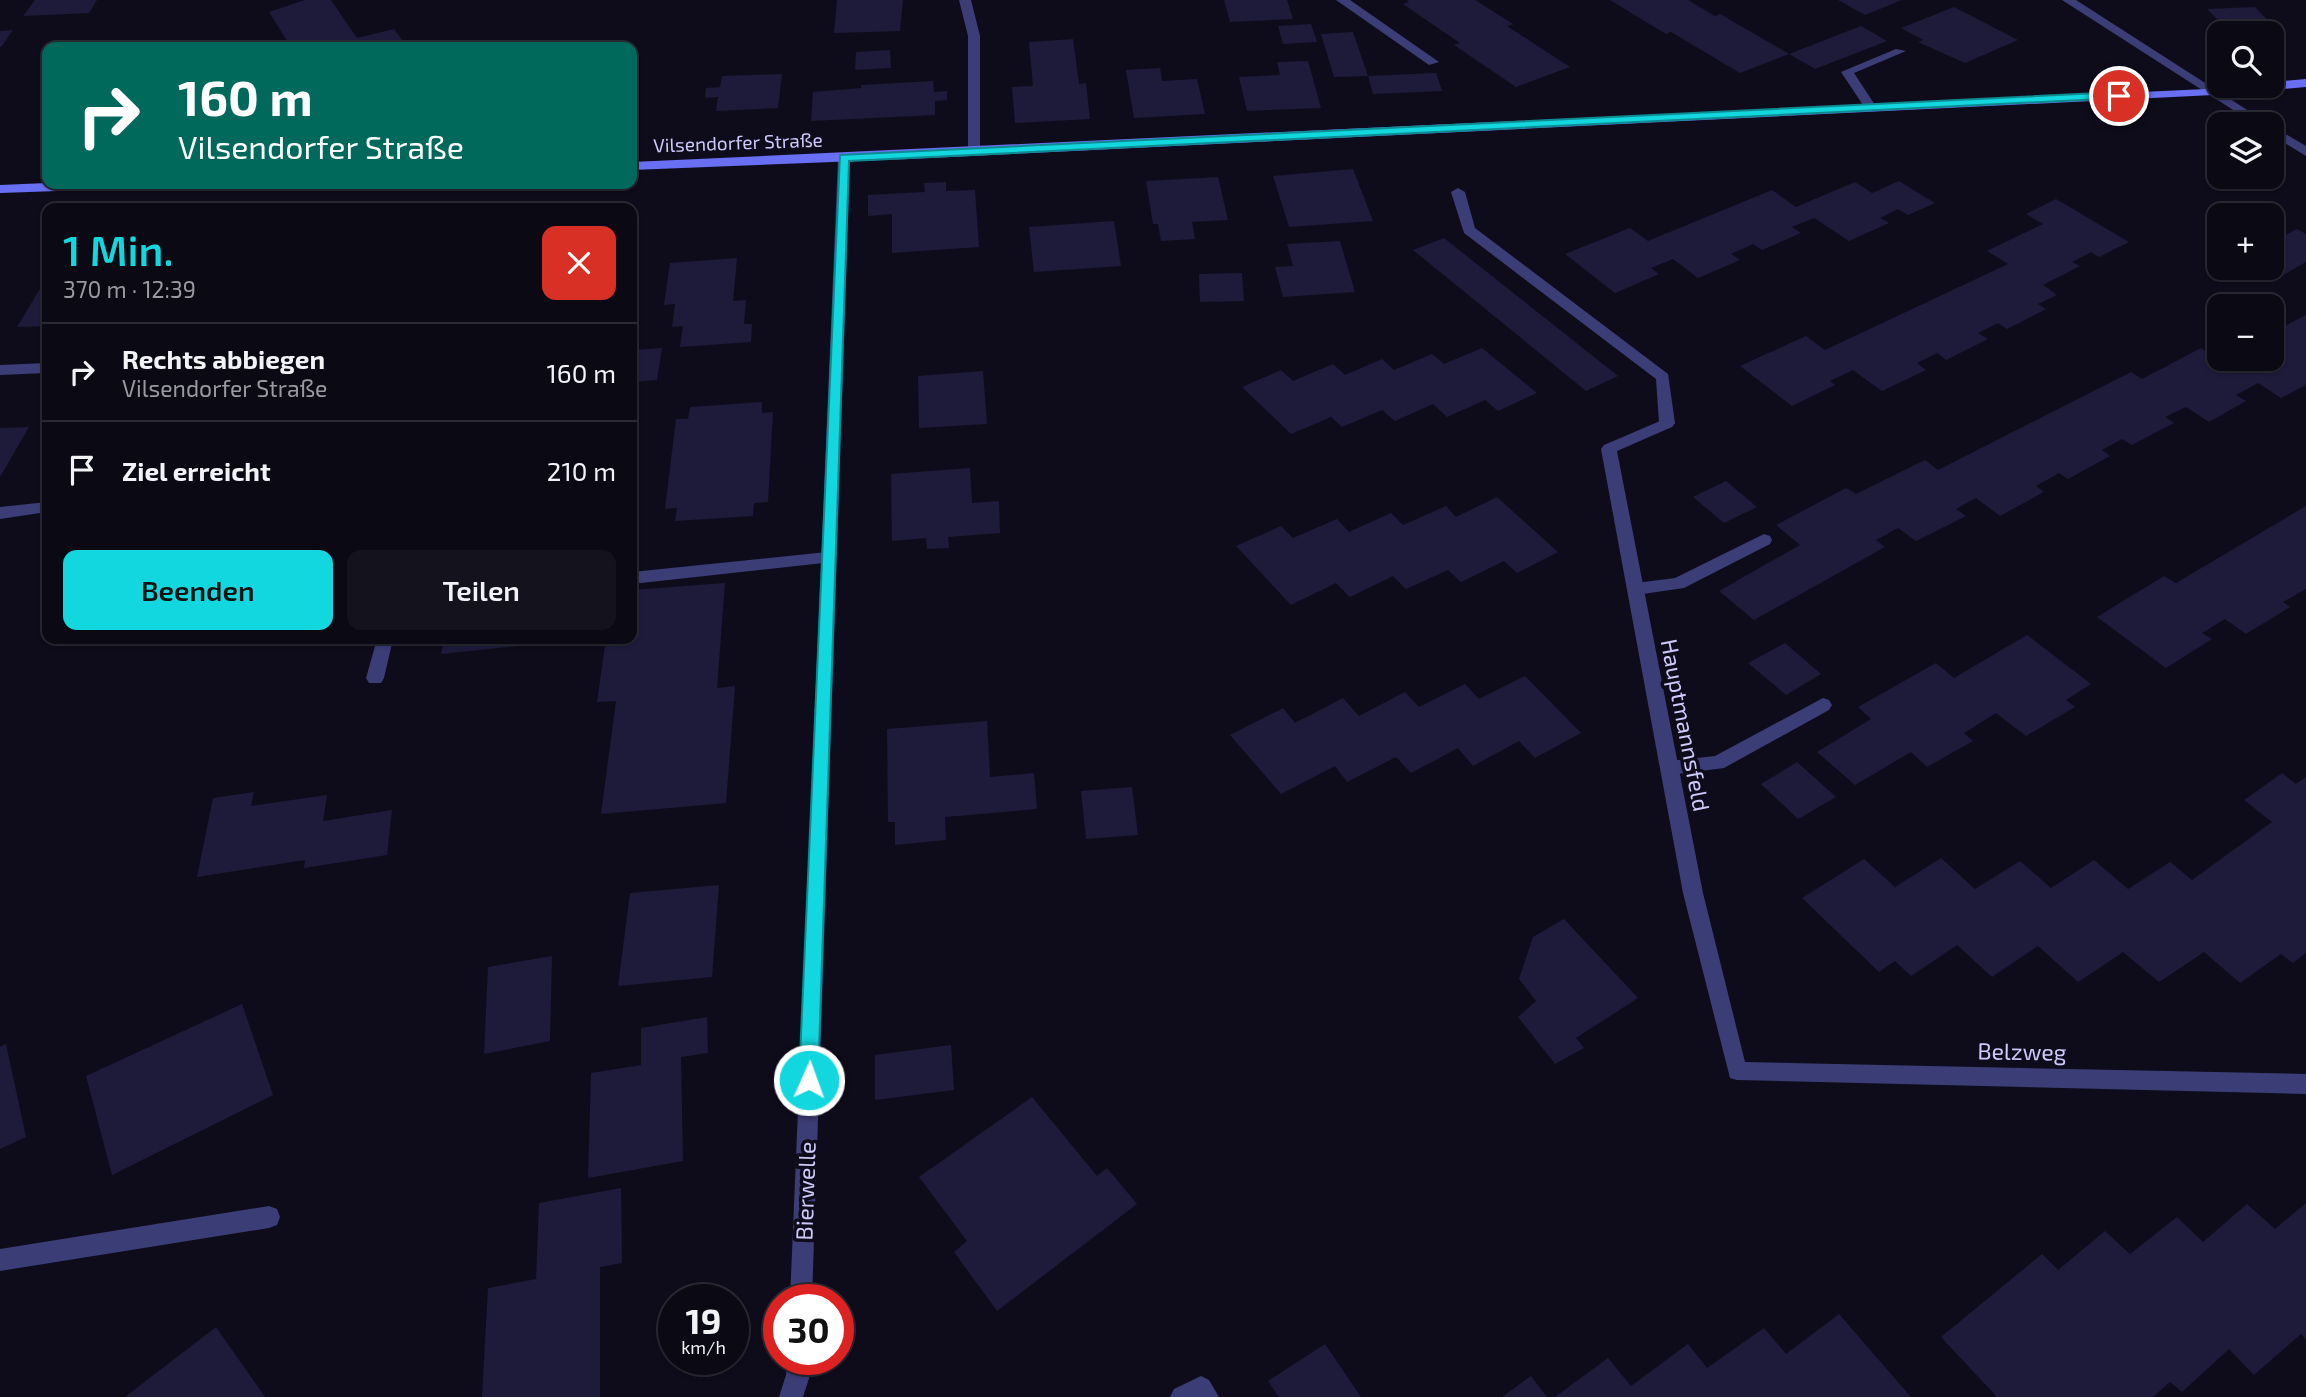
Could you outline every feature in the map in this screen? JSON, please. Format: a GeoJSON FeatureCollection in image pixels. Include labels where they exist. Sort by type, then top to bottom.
{"type":"FeatureCollection","features":[{"type":"Feature","properties":{"kind":"main road","name":"Vilsendorfer Straße"},"geometry":{"type":"LineString","coordinates":[[2284,85],[2306,83]]}},
{"type":"Feature","properties":{"kind":"main road","name":"Vilsendorfer Straße"},"geometry":{"type":"LineString","coordinates":[[637,166],[2207,91]]}},
{"type":"Feature","properties":{"kind":"main road"},"geometry":{"type":"LineString","coordinates":[[0,189],[42,188]]}},
{"type":"Feature","properties":{"kind":"street"},"geometry":{"type":"LineString","coordinates":[[965,0],[974,36],[974,151]]}},
{"type":"Feature","properties":{"kind":"street"},"geometry":{"type":"LineString","coordinates":[[1342,0],[1433,62]]}},
{"type":"Feature","properties":{"kind":"street"},"geometry":{"type":"LineString","coordinates":[[2068,0],[2207,87]]}},
{"type":"Feature","properties":{"kind":"street"},"geometry":{"type":"LineString","coordinates":[[1871,108],[1847,72],[1900,51]]}},
{"type":"Feature","properties":{"kind":"street"},"geometry":{"type":"LineString","coordinates":[[2224,98],[2245,112]]}},
{"type":"Feature","properties":{"kind":"street"},"geometry":{"type":"LineString","coordinates":[[2284,138],[2306,152]]}},
{"type":"Feature","properties":{"kind":"street","name":"Bierwelle"},"geometry":{"type":"LineString","coordinates":[[802,1284],[844,158]]}},
{"type":"Feature","properties":{"kind":"street","name":"Hauptmannsfeld"},"geometry":{"type":"LineString","coordinates":[[1458,192],[1469,230],[1663,377],[1667,423],[1609,449],[1693,892],[1737,1071]]}},
{"type":"Feature","properties":{"kind":"street"},"geometry":{"type":"LineString","coordinates":[[0,370],[42,368]]}},
{"type":"Feature","properties":{"kind":"street"},"geometry":{"type":"LineString","coordinates":[[0,513],[42,508]]}},
{"type":"Feature","properties":{"kind":"street"},"geometry":{"type":"LineString","coordinates":[[1636,589],[1678,584],[1763,540]]}},
{"type":"Feature","properties":{"kind":"street"},"geometry":{"type":"LineString","coordinates":[[637,577],[827,558]]}},
{"type":"Feature","properties":{"kind":"street"},"geometry":{"type":"LineString","coordinates":[[375,678],[384,644]]}},
{"type":"Feature","properties":{"kind":"street"},"geometry":{"type":"LineString","coordinates":[[1670,768],[1718,763],[1823,705]]}},
{"type":"Feature","properties":{"kind":"street","name":"Belzweg"},"geometry":{"type":"LineString","coordinates":[[1737,1071],[2306,1084]]}},
{"type":"Feature","properties":{"kind":"street"},"geometry":{"type":"LineString","coordinates":[[0,1261],[269,1217]]}},
{"type":"Feature","properties":{"kind":"street"},"geometry":{"type":"LineString","coordinates":[[790,1397],[798,1375]]}},
{"type":"Feature","properties":{"kind":"street"},"geometry":{"type":"LineString","coordinates":[[1182,1397],[1201,1388],[1207,1397]]}},
{"type":"Feature","properties":{"kind":"building"},"geometry":{"type":"Polygon","coordinates":[[[35,0],[97,0],[89,13],[23,16],[35,0]]]}},
{"type":"Feature","properties":{"kind":"building"},"geometry":{"type":"Polygon","coordinates":[[[305,0],[331,0],[357,38],[394,29],[403,42],[288,42],[269,12],[305,0]]]}},
{"type":"Feature","properties":{"kind":"building"},"geometry":{"type":"Polygon","coordinates":[[[837,0],[903,0],[900,31],[834,33],[837,0]]]}},
{"type":"Feature","properties":{"kind":"building"},"geometry":{"type":"Polygon","coordinates":[[[1224,0],[1287,0],[1293,19],[1230,22],[1224,0]]]}},
{"type":"Feature","properties":{"kind":"building"},"geometry":{"type":"Polygon","coordinates":[[[1407,0],[1475,0],[1513,24],[1507,26],[1570,67],[1516,87],[1454,45],[1460,43],[1403,4],[1409,2],[1407,0]]]}},
{"type":"Feature","properties":{"kind":"building"},"geometry":{"type":"Polygon","coordinates":[[[1610,0],[1688,0],[1715,16],[1720,14],[1789,54],[1740,73],[1671,32],[1666,34],[1610,0]]]}},
{"type":"Feature","properties":{"kind":"building"},"geometry":{"type":"Polygon","coordinates":[[[1838,0],[1902,0],[1865,15],[1838,0]]]}},
{"type":"Feature","properties":{"kind":"building"},"geometry":{"type":"Polygon","coordinates":[[[1954,7],[2018,40],[1965,63],[1918,42],[1923,40],[1901,28],[1954,7]]]}},
{"type":"Feature","properties":{"kind":"building"},"geometry":{"type":"Polygon","coordinates":[[[2255,7],[2268,21],[2219,21],[2207,9],[2255,7]]]}},
{"type":"Feature","properties":{"kind":"building"},"geometry":{"type":"Polygon","coordinates":[[[1311,24],[1317,42],[1283,44],[1278,26],[1311,24]]]}},
{"type":"Feature","properties":{"kind":"building"},"geometry":{"type":"Polygon","coordinates":[[[1861,26],[1887,41],[1815,69],[1789,54],[1861,26]]]}},
{"type":"Feature","properties":{"kind":"building"},"geometry":{"type":"Polygon","coordinates":[[[13,30],[2,46],[0,47],[0,31],[13,30]]]}},
{"type":"Feature","properties":{"kind":"building"},"geometry":{"type":"Polygon","coordinates":[[[1353,32],[1368,76],[1334,77],[1321,34],[1353,32]]]}},
{"type":"Feature","properties":{"kind":"building"},"geometry":{"type":"Polygon","coordinates":[[[1073,39],[1079,84],[1086,83],[1090,119],[1015,123],[1012,87],[1033,86],[1029,42],[1073,39]]]}},
{"type":"Feature","properties":{"kind":"building"},"geometry":{"type":"Polygon","coordinates":[[[890,50],[891,68],[855,70],[856,52],[890,50]]]}},
{"type":"Feature","properties":{"kind":"building"},"geometry":{"type":"Polygon","coordinates":[[[1308,61],[1321,108],[1247,111],[1239,77],[1280,75],[1277,62],[1308,61]]]}},
{"type":"Feature","properties":{"kind":"building"},"geometry":{"type":"Polygon","coordinates":[[[1160,68],[1162,81],[1197,79],[1205,114],[1134,118],[1126,70],[1160,68]]]}},
{"type":"Feature","properties":{"kind":"building"},"geometry":{"type":"Polygon","coordinates":[[[1436,73],[1442,91],[1373,94],[1368,76],[1436,73]]]}},
{"type":"Feature","properties":{"kind":"building"},"geometry":{"type":"Polygon","coordinates":[[[782,74],[778,108],[716,111],[718,97],[705,98],[706,88],[720,87],[722,76],[782,74]]]}},
{"type":"Feature","properties":{"kind":"building"},"geometry":{"type":"Polygon","coordinates":[[[933,81],[934,92],[947,91],[947,100],[935,101],[935,115],[811,121],[813,92],[861,88],[861,85],[933,81]]]}},
{"type":"Feature","properties":{"kind":"building"},"geometry":{"type":"Polygon","coordinates":[[[1353,169],[1373,221],[1289,227],[1273,176],[1353,169]]]}},
{"type":"Feature","properties":{"kind":"building"},"geometry":{"type":"Polygon","coordinates":[[[1218,177],[1228,220],[1192,222],[1195,239],[1161,241],[1158,224],[1153,224],[1146,181],[1218,177]]]}},
{"type":"Feature","properties":{"kind":"building"},"geometry":{"type":"Polygon","coordinates":[[[1899,181],[1935,203],[1908,215],[1898,209],[1880,218],[1889,223],[1849,241],[1814,218],[1792,227],[1801,233],[1762,250],[1753,244],[1731,254],[1740,260],[1698,278],[1673,259],[1651,268],[1659,274],[1615,293],[1565,254],[1630,228],[1648,241],[1772,190],[1796,207],[1855,182],[1872,193],[1899,181]]]}},
{"type":"Feature","properties":{"kind":"building"},"geometry":{"type":"Polygon","coordinates":[[[946,182],[946,191],[975,190],[979,247],[892,253],[892,214],[868,216],[868,195],[925,192],[924,183],[946,182]]]}},
{"type":"Feature","properties":{"kind":"building"},"geometry":{"type":"Polygon","coordinates":[[[2056,199],[2129,242],[2099,257],[2091,252],[2072,262],[2080,266],[2043,285],[2057,295],[2038,304],[2046,309],[2007,329],[1998,323],[1978,333],[1988,339],[1946,360],[1937,353],[1917,363],[1926,370],[1882,391],[1853,370],[1830,381],[1835,385],[1792,406],[1740,366],[1806,336],[1825,350],[2008,264],[1987,251],[2043,224],[2026,214],[2056,199]]]}},
{"type":"Feature","properties":{"kind":"building"},"geometry":{"type":"Polygon","coordinates":[[[1114,221],[1121,266],[1034,272],[1029,227],[1114,221]]]}},
{"type":"Feature","properties":{"kind":"building"},"geometry":{"type":"Polygon","coordinates":[[[2297,229],[2306,234],[2306,262],[2285,274],[2284,273],[2284,236],[2297,229]]]}},
{"type":"Feature","properties":{"kind":"building"},"geometry":{"type":"Polygon","coordinates":[[[1444,238],[1618,376],[1586,391],[1413,250],[1444,238]]]}},
{"type":"Feature","properties":{"kind":"building"},"geometry":{"type":"Polygon","coordinates":[[[1340,241],[1355,292],[1283,297],[1275,267],[1293,266],[1287,244],[1340,241]]]}},
{"type":"Feature","properties":{"kind":"building"},"geometry":{"type":"Polygon","coordinates":[[[737,258],[733,301],[746,300],[744,324],[752,324],[751,342],[680,347],[683,326],[672,327],[675,304],[664,305],[670,263],[737,258]]]}},
{"type":"Feature","properties":{"kind":"building"},"geometry":{"type":"Polygon","coordinates":[[[1242,273],[1244,301],[1200,302],[1199,274],[1242,273]]]}},
{"type":"Feature","properties":{"kind":"building"},"geometry":{"type":"Polygon","coordinates":[[[42,285],[42,326],[17,327],[42,285]]]}},
{"type":"Feature","properties":{"kind":"building"},"geometry":{"type":"Polygon","coordinates":[[[2306,315],[2306,385],[2281,398],[2258,383],[2236,395],[2246,401],[2209,422],[2186,407],[2165,417],[2174,423],[2132,445],[2122,439],[2102,450],[2110,456],[2068,479],[2059,473],[2036,486],[2044,492],[2000,516],[1976,498],[1956,509],[1966,516],[1916,541],[1898,528],[1876,540],[1885,547],[1754,620],[1719,591],[1800,545],[1776,525],[1846,488],[1856,494],[1925,460],[1938,470],[2131,372],[2142,379],[2201,348],[2207,352],[2207,371],[2284,371],[2284,326],[2306,315]]]}},
{"type":"Feature","properties":{"kind":"building"},"geometry":{"type":"Polygon","coordinates":[[[662,348],[657,380],[637,382],[637,350],[662,348]]]}},
{"type":"Feature","properties":{"kind":"building"},"geometry":{"type":"Polygon","coordinates":[[[1482,348],[1537,393],[1498,411],[1485,400],[1447,417],[1433,404],[1395,421],[1382,410],[1342,427],[1331,417],[1291,434],[1242,387],[1281,370],[1293,381],[1333,364],[1345,375],[1382,359],[1394,370],[1432,354],[1444,364],[1482,348]]]}},
{"type":"Feature","properties":{"kind":"building"},"geometry":{"type":"Polygon","coordinates":[[[983,371],[987,424],[919,428],[918,376],[983,371]]]}},
{"type":"Feature","properties":{"kind":"building"},"geometry":{"type":"Polygon","coordinates":[[[762,402],[762,413],[773,412],[768,502],[754,503],[753,516],[675,521],[677,508],[665,509],[676,419],[688,419],[690,407],[762,402]]]}},
{"type":"Feature","properties":{"kind":"building"},"geometry":{"type":"Polygon","coordinates":[[[29,427],[0,477],[0,428],[29,427]]]}},
{"type":"Feature","properties":{"kind":"building"},"geometry":{"type":"Polygon","coordinates":[[[970,468],[972,503],[999,501],[1000,533],[948,537],[949,548],[927,549],[926,538],[892,541],[891,474],[970,468]]]}},
{"type":"Feature","properties":{"kind":"building"},"geometry":{"type":"Polygon","coordinates":[[[1726,481],[1757,507],[1724,523],[1693,497],[1726,481]]]}},
{"type":"Feature","properties":{"kind":"building"},"geometry":{"type":"Polygon","coordinates":[[[1497,497],[1558,552],[1517,573],[1504,561],[1461,582],[1448,570],[1406,589],[1393,576],[1350,597],[1336,583],[1291,605],[1236,546],[1281,526],[1293,538],[1337,519],[1349,532],[1391,513],[1403,525],[1446,506],[1456,517],[1497,497]]]}},
{"type":"Feature","properties":{"kind":"building"},"geometry":{"type":"Polygon","coordinates":[[[2306,506],[2306,589],[2283,602],[2290,607],[2246,634],[2225,619],[2202,633],[2212,639],[2166,668],[2097,617],[2164,576],[2176,583],[2306,506]]]}},
{"type":"Feature","properties":{"kind":"building"},"geometry":{"type":"Polygon","coordinates":[[[725,583],[717,688],[735,686],[726,803],[601,814],[616,701],[597,702],[605,644],[637,644],[637,590],[725,583]]]}},
{"type":"Feature","properties":{"kind":"building"},"geometry":{"type":"Polygon","coordinates":[[[2027,635],[2091,684],[2066,700],[2075,707],[2026,736],[1996,713],[1964,733],[1973,741],[1927,767],[1911,752],[1855,785],[1817,752],[1871,719],[1858,707],[1936,663],[1954,678],[2027,635]]]}},
{"type":"Feature","properties":{"kind":"building"},"geometry":{"type":"Polygon","coordinates":[[[1785,643],[1821,674],[1786,695],[1748,663],[1785,643]]]}},
{"type":"Feature","properties":{"kind":"building"},"geometry":{"type":"Polygon","coordinates":[[[443,644],[535,644],[441,654],[443,644]]]}},
{"type":"Feature","properties":{"kind":"building"},"geometry":{"type":"Polygon","coordinates":[[[1525,676],[1581,733],[1535,758],[1519,741],[1473,766],[1458,748],[1411,773],[1396,757],[1347,782],[1335,766],[1281,794],[1230,735],[1283,708],[1295,723],[1343,698],[1359,716],[1405,692],[1419,707],[1465,684],[1479,699],[1525,676]]]}},
{"type":"Feature","properties":{"kind":"building"},"geometry":{"type":"Polygon","coordinates":[[[987,721],[990,777],[1034,773],[1037,809],[945,817],[946,840],[895,845],[895,822],[888,822],[887,729],[987,721]]]}},
{"type":"Feature","properties":{"kind":"building"},"geometry":{"type":"Polygon","coordinates":[[[1797,762],[1836,797],[1798,819],[1761,784],[1797,762]]]}},
{"type":"Feature","properties":{"kind":"building"},"geometry":{"type":"Polygon","coordinates":[[[2282,773],[2296,784],[2306,777],[2306,953],[2293,963],[2281,954],[2240,983],[2204,952],[2159,982],[2123,952],[2078,982],[2038,946],[1992,977],[1957,945],[1911,976],[1895,961],[1879,972],[1802,898],[1864,859],[1895,887],[1941,858],[1975,889],[2020,861],[2051,888],[2094,860],[2128,889],[2170,862],[2192,880],[2272,822],[2244,800],[2282,773]]]}},
{"type":"Feature","properties":{"kind":"building"},"geometry":{"type":"Polygon","coordinates":[[[1132,787],[1138,835],[1086,839],[1081,791],[1132,787]]]}},
{"type":"Feature","properties":{"kind":"building"},"geometry":{"type":"Polygon","coordinates":[[[254,792],[251,806],[327,795],[323,821],[392,810],[387,855],[304,868],[305,860],[197,877],[213,798],[254,792]]]}},
{"type":"Feature","properties":{"kind":"building"},"geometry":{"type":"Polygon","coordinates":[[[719,885],[712,977],[618,986],[630,893],[719,885]]]}},
{"type":"Feature","properties":{"kind":"building"},"geometry":{"type":"Polygon","coordinates":[[[1564,919],[1638,998],[1576,1038],[1584,1048],[1555,1064],[1518,1017],[1536,1001],[1519,979],[1533,937],[1564,919]]]}},
{"type":"Feature","properties":{"kind":"building"},"geometry":{"type":"Polygon","coordinates":[[[552,956],[550,1041],[484,1054],[488,967],[552,956]]]}},
{"type":"Feature","properties":{"kind":"building"},"geometry":{"type":"Polygon","coordinates":[[[242,1004],[273,1095],[112,1175],[86,1076],[242,1004]]]}},
{"type":"Feature","properties":{"kind":"building"},"geometry":{"type":"Polygon","coordinates":[[[707,1017],[708,1053],[681,1057],[683,1161],[588,1178],[591,1073],[641,1065],[641,1028],[707,1017]]]}},
{"type":"Feature","properties":{"kind":"building"},"geometry":{"type":"Polygon","coordinates":[[[6,1044],[26,1137],[0,1149],[0,1047],[6,1044]]]}},
{"type":"Feature","properties":{"kind":"building"},"geometry":{"type":"Polygon","coordinates":[[[951,1045],[954,1090],[875,1100],[875,1055],[951,1045]]]}},
{"type":"Feature","properties":{"kind":"building"},"geometry":{"type":"Polygon","coordinates":[[[1032,1097],[1097,1176],[1107,1168],[1137,1204],[997,1311],[954,1252],[967,1241],[919,1177],[1032,1097]]]}},
{"type":"Feature","properties":{"kind":"building"},"geometry":{"type":"Polygon","coordinates":[[[621,1188],[622,1263],[600,1267],[600,1397],[482,1397],[488,1288],[536,1279],[539,1203],[621,1188]]]}},
{"type":"Feature","properties":{"kind":"building"},"geometry":{"type":"Polygon","coordinates":[[[2306,1203],[2306,1339],[2301,1334],[2254,1375],[2229,1349],[2182,1392],[2170,1382],[2153,1397],[1997,1397],[1941,1337],[2042,1254],[2058,1270],[2105,1231],[2130,1254],[2177,1217],[2203,1242],[2247,1204],[2275,1229],[2306,1203]]]}},
{"type":"Feature","properties":{"kind":"building"},"geometry":{"type":"Polygon","coordinates":[[[1839,1314],[1911,1397],[1555,1397],[1608,1358],[1631,1386],[1688,1344],[1707,1368],[1764,1328],[1786,1354],[1839,1314]]]}},
{"type":"Feature","properties":{"kind":"building"},"geometry":{"type":"Polygon","coordinates":[[[216,1327],[265,1397],[125,1397],[216,1327]]]}},
{"type":"Feature","properties":{"kind":"building"},"geometry":{"type":"Polygon","coordinates":[[[1325,1344],[1361,1397],[1279,1397],[1268,1381],[1325,1344]]]}},
{"type":"Feature","properties":{"kind":"building"},"geometry":{"type":"Polygon","coordinates":[[[1531,1376],[1547,1397],[1502,1397],[1531,1376]]]}},
{"type":"Feature","properties":{"kind":"route"},"geometry":{"type":"LineString","coordinates":[[809,1080],[844,158],[2119,96]]}}]}
